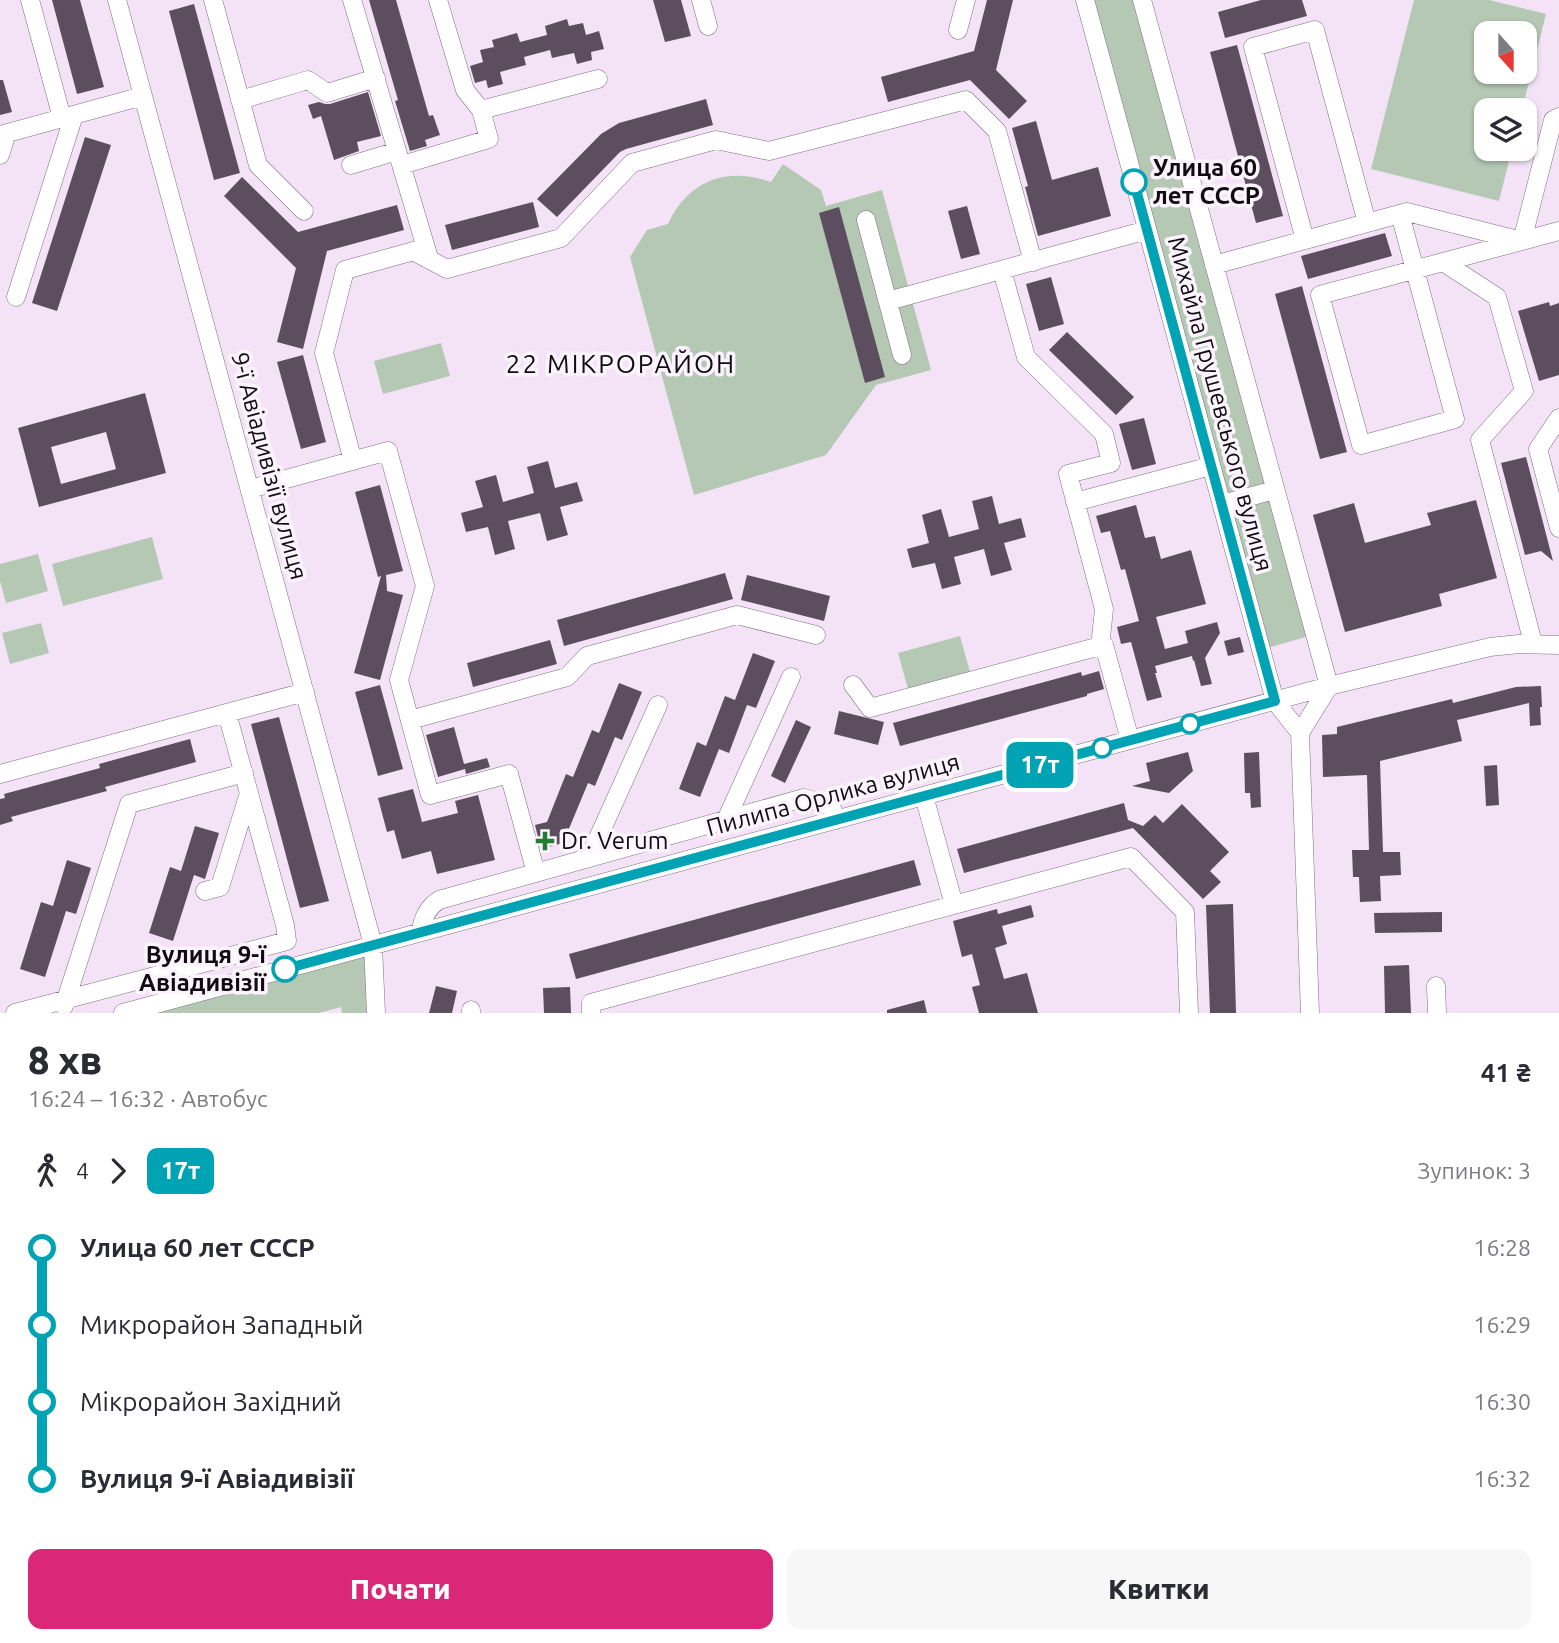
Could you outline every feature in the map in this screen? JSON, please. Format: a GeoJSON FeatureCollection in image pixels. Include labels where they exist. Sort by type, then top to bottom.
{"type":"FeatureCollection","features":[{"type":"Feature","properties":{"kind":"street"},"geometry":{"type":"LineString","coordinates":[[16,297],[68,117],[30,0]]}},
{"type":"Feature","properties":{"kind":"street","name":"9-ї Авіадивізії вулиця"},"geometry":{"type":"LineString","coordinates":[[117,0],[373,945],[376,1013]]}},
{"type":"Feature","properties":{"kind":"street"},"geometry":{"type":"LineString","coordinates":[[213,0],[258,165],[304,211]]}},
{"type":"Feature","properties":{"kind":"street"},"geometry":{"type":"LineString","coordinates":[[352,0],[400,158],[423,253],[447,269],[561,238],[632,163],[716,140],[769,151],[966,100],[997,131],[1033,262]]}},
{"type":"Feature","properties":{"kind":"street"},"geometry":{"type":"LineString","coordinates":[[351,165],[400,158],[489,139],[481,110],[465,90],[438,0]]}},
{"type":"Feature","properties":{"kind":"street"},"geometry":{"type":"LineString","coordinates":[[701,0],[708,26]]}},
{"type":"Feature","properties":{"kind":"street"},"geometry":{"type":"LineString","coordinates":[[958,30],[966,0]]}},
{"type":"Feature","properties":{"kind":"street","name":"Михайла Грушевського вулиця"},"geometry":{"type":"LineString","coordinates":[[1085,0],[1275,701],[1300,733]]}},
{"type":"Feature","properties":{"kind":"street"},"geometry":{"type":"LineString","coordinates":[[1143,3],[1162,0]]}},
{"type":"Feature","properties":{"kind":"street","name":"Михайла Грушевського вулиця"},"geometry":{"type":"LineString","coordinates":[[1143,3],[1329,686]]}},
{"type":"Feature","properties":{"kind":"street"},"geometry":{"type":"LineString","coordinates":[[1305,240],[1253,47],[1303,33],[1315,30],[1367,223]]}},
{"type":"Feature","properties":{"kind":"street"},"geometry":{"type":"LineString","coordinates":[[240,100],[308,80],[327,93],[376,78]]}},
{"type":"Feature","properties":{"kind":"street"},"geometry":{"type":"LineString","coordinates":[[481,110],[598,79]]}},
{"type":"Feature","properties":{"kind":"street"},"geometry":{"type":"LineString","coordinates":[[0,155],[4,134],[143,96]]}},
{"type":"Feature","properties":{"kind":"street"},"geometry":{"type":"LineString","coordinates":[[1522,242],[1552,120],[1559,117]]}},
{"type":"Feature","properties":{"kind":"street"},"geometry":{"type":"LineString","coordinates":[[1214,265],[1406,212],[1522,242]]}},
{"type":"Feature","properties":{"kind":"street"},"geometry":{"type":"LineString","coordinates":[[1399,214],[1415,270],[1455,419],[1361,445],[1320,295],[1415,270],[1443,262],[1559,232]]}},
{"type":"Feature","properties":{"kind":"street"},"geometry":{"type":"LineString","coordinates":[[866,220],[902,355]]}},
{"type":"Feature","properties":{"kind":"street"},"geometry":{"type":"LineString","coordinates":[[888,301],[1147,230]]}},
{"type":"Feature","properties":{"kind":"street"},"geometry":{"type":"LineString","coordinates":[[353,461],[324,352],[345,270],[423,253]]}},
{"type":"Feature","properties":{"kind":"street"},"geometry":{"type":"LineString","coordinates":[[1443,262],[1497,297],[1524,391],[1480,440],[1533,643]]}},
{"type":"Feature","properties":{"kind":"street"},"geometry":{"type":"LineString","coordinates":[[1002,270],[1026,357],[1104,434],[1111,463],[1068,474],[1104,609],[1100,647]]}},
{"type":"Feature","properties":{"kind":"street"},"geometry":{"type":"LineString","coordinates":[[1559,418],[1538,449],[1559,528]]}},
{"type":"Feature","properties":{"kind":"street"},"geometry":{"type":"LineString","coordinates":[[250,489],[388,451],[425,586],[400,680],[430,795],[509,774],[529,875],[528,903]]}},
{"type":"Feature","properties":{"kind":"street"},"geometry":{"type":"LineString","coordinates":[[1075,502],[1212,466]]}},
{"type":"Feature","properties":{"kind":"street"},"geometry":{"type":"LineString","coordinates":[[1222,504],[1275,489]]}},
{"type":"Feature","properties":{"kind":"street"},"geometry":{"type":"LineString","coordinates":[[410,720],[567,677],[587,656],[737,615],[816,635]]}},
{"type":"Feature","properties":{"kind":"street","name":"Пилипа Орлика вулиця"},"geometry":{"type":"LineString","coordinates":[[123,1013],[1329,686],[1490,647],[1533,643],[1559,645]]}},
{"type":"Feature","properties":{"kind":"street"},"geometry":{"type":"LineString","coordinates":[[853,685],[870,708],[1104,645],[1130,740]]}},
{"type":"Feature","properties":{"kind":"street"},"geometry":{"type":"LineString","coordinates":[[726,820],[791,677]]}},
{"type":"Feature","properties":{"kind":"street"},"geometry":{"type":"LineString","coordinates":[[1310,1013],[1300,733],[1329,686]]}},
{"type":"Feature","properties":{"kind":"street"},"geometry":{"type":"LineString","coordinates":[[0,774],[304,692]]}},
{"type":"Feature","properties":{"kind":"street"},"geometry":{"type":"LineString","coordinates":[[589,858],[658,705]]}},
{"type":"Feature","properties":{"kind":"street"},"geometry":{"type":"LineString","coordinates":[[15,1013],[64,1006],[286,941],[285,925],[227,713]]}},
{"type":"Feature","properties":{"kind":"street"},"geometry":{"type":"LineString","coordinates":[[64,1006],[130,804],[244,773]]}},
{"type":"Feature","properties":{"kind":"street"},"geometry":{"type":"LineString","coordinates":[[205,891],[220,887],[249,793]]}},
{"type":"Feature","properties":{"kind":"street"},"geometry":{"type":"LineString","coordinates":[[925,796],[954,905]]}},
{"type":"Feature","properties":{"kind":"street"},"geometry":{"type":"LineString","coordinates":[[421,932],[428,911],[439,900],[804,798],[828,805],[832,808],[836,820]]}},
{"type":"Feature","properties":{"kind":"street"},"geometry":{"type":"LineString","coordinates":[[591,1013],[591,1003],[1131,857],[1185,912],[1189,1013]]}},
{"type":"Feature","properties":{"kind":"street"},"geometry":{"type":"LineString","coordinates":[[1436,986],[1437,1013]]}},
{"type":"Feature","properties":{"kind":"green space"},"geometry":{"type":"Polygon","coordinates":[[[1091,0],[1136,0],[1268,485],[1226,497],[1091,0]]]}},
{"type":"Feature","properties":{"kind":"green space"},"geometry":{"type":"Polygon","coordinates":[[[1414,0],[1489,0],[1546,14],[1537,50],[1537,21],[1474,21],[1474,84],[1528,84],[1525,98],[1474,98],[1474,161],[1509,161],[1499,201],[1371,169],[1414,0]]]}},
{"type":"Feature","properties":{"kind":"green space"},"geometry":{"type":"Polygon","coordinates":[[[783,164],[821,190],[826,206],[882,190],[931,370],[876,385],[826,455],[694,495],[630,257],[647,230],[668,224],[686,197],[698,188],[724,177],[754,177],[771,182],[783,164]]]}},
{"type":"Feature","properties":{"kind":"green space"},"geometry":{"type":"Polygon","coordinates":[[[441,343],[450,376],[383,394],[374,361],[441,343]]]}},
{"type":"Feature","properties":{"kind":"green space"},"geometry":{"type":"Polygon","coordinates":[[[1272,499],[1309,636],[1267,648],[1230,510],[1272,499]]]}},
{"type":"Feature","properties":{"kind":"green space"},"geometry":{"type":"Polygon","coordinates":[[[152,537],[163,579],[63,606],[52,564],[152,537]]]}},
{"type":"Feature","properties":{"kind":"green space"},"geometry":{"type":"Polygon","coordinates":[[[38,554],[48,591],[6,603],[0,581],[0,564],[38,554]]]}},
{"type":"Feature","properties":{"kind":"green space"},"geometry":{"type":"Polygon","coordinates":[[[41,623],[49,653],[10,664],[2,633],[41,623]]]}},
{"type":"Feature","properties":{"kind":"green space"},"geometry":{"type":"Polygon","coordinates":[[[960,636],[970,672],[908,689],[898,653],[960,636]]]}},
{"type":"Feature","properties":{"kind":"green space"},"geometry":{"type":"Polygon","coordinates":[[[368,954],[369,1013],[342,1013],[341,1007],[319,1013],[153,1013],[368,954]]]}},
{"type":"Feature","properties":{"kind":"building"},"geometry":{"type":"Polygon","coordinates":[[[52,0],[80,0],[104,87],[77,94],[52,0]]]}},
{"type":"Feature","properties":{"kind":"building"},"geometry":{"type":"Polygon","coordinates":[[[369,0],[396,0],[429,116],[433,115],[440,135],[425,140],[427,146],[410,151],[369,0]]]}},
{"type":"Feature","properties":{"kind":"building"},"geometry":{"type":"Polygon","coordinates":[[[653,0],[681,0],[691,36],[665,42],[653,0]]]}},
{"type":"Feature","properties":{"kind":"building"},"geometry":{"type":"Polygon","coordinates":[[[987,0],[1013,0],[996,70],[1027,101],[1009,119],[970,80],[888,102],[881,77],[974,51],[987,0]]]}},
{"type":"Feature","properties":{"kind":"building"},"geometry":{"type":"Polygon","coordinates":[[[1261,0],[1302,0],[1307,16],[1225,38],[1218,12],[1261,0]]]}},
{"type":"Feature","properties":{"kind":"building"},"geometry":{"type":"Polygon","coordinates":[[[194,4],[240,173],[214,180],[169,11],[194,4]]]}},
{"type":"Feature","properties":{"kind":"building"},"geometry":{"type":"Polygon","coordinates":[[[567,19],[569,26],[583,23],[586,35],[599,31],[604,49],[591,52],[592,60],[577,64],[574,53],[552,58],[550,50],[524,57],[526,65],[500,72],[503,84],[488,88],[486,80],[475,83],[470,66],[483,62],[480,50],[494,47],[492,40],[517,33],[520,42],[547,35],[545,26],[567,19]]]}},
{"type":"Feature","properties":{"kind":"building"},"geometry":{"type":"Polygon","coordinates":[[[1237,45],[1283,216],[1256,223],[1210,52],[1237,45]]]}},
{"type":"Feature","properties":{"kind":"building"},"geometry":{"type":"Polygon","coordinates":[[[0,80],[3,80],[12,112],[0,115],[0,80]]]}},
{"type":"Feature","properties":{"kind":"building"},"geometry":{"type":"Polygon","coordinates":[[[368,92],[381,136],[357,142],[359,151],[334,160],[321,116],[313,119],[308,105],[319,102],[330,104],[368,92]]]}},
{"type":"Feature","properties":{"kind":"building"},"geometry":{"type":"Polygon","coordinates":[[[706,99],[713,125],[620,152],[557,217],[537,199],[601,134],[619,123],[706,99]]]}},
{"type":"Feature","properties":{"kind":"building"},"geometry":{"type":"Polygon","coordinates":[[[1036,121],[1052,180],[1098,167],[1111,216],[1038,236],[1012,128],[1036,121]]]}},
{"type":"Feature","properties":{"kind":"building"},"geometry":{"type":"Polygon","coordinates":[[[85,137],[111,145],[57,311],[32,303],[85,137]]]}},
{"type":"Feature","properties":{"kind":"building"},"geometry":{"type":"Polygon","coordinates":[[[242,177],[298,232],[397,205],[404,230],[327,251],[303,349],[277,342],[296,268],[224,196],[242,177]]]}},
{"type":"Feature","properties":{"kind":"building"},"geometry":{"type":"Polygon","coordinates":[[[533,202],[539,227],[452,250],[445,225],[533,202]]]}},
{"type":"Feature","properties":{"kind":"building"},"geometry":{"type":"Polygon","coordinates":[[[967,206],[980,254],[961,259],[948,211],[967,206]]]}},
{"type":"Feature","properties":{"kind":"building"},"geometry":{"type":"Polygon","coordinates":[[[839,207],[885,377],[865,383],[819,213],[839,207]]]}},
{"type":"Feature","properties":{"kind":"building"},"geometry":{"type":"Polygon","coordinates":[[[1385,233],[1392,256],[1308,279],[1301,256],[1385,233]]]}},
{"type":"Feature","properties":{"kind":"building"},"geometry":{"type":"Polygon","coordinates":[[[1051,277],[1064,324],[1039,331],[1026,284],[1051,277]]]}},
{"type":"Feature","properties":{"kind":"building"},"geometry":{"type":"Polygon","coordinates":[[[1302,286],[1347,452],[1320,459],[1275,294],[1302,286]]]}},
{"type":"Feature","properties":{"kind":"building"},"geometry":{"type":"Polygon","coordinates":[[[1549,302],[1550,306],[1559,303],[1559,375],[1539,381],[1518,311],[1549,302]]]}},
{"type":"Feature","properties":{"kind":"building"},"geometry":{"type":"Polygon","coordinates":[[[1067,332],[1134,397],[1116,415],[1049,350],[1067,332]]]}},
{"type":"Feature","properties":{"kind":"building"},"geometry":{"type":"Polygon","coordinates":[[[303,355],[326,442],[301,449],[277,362],[303,355]]]}},
{"type":"Feature","properties":{"kind":"building"},"geometry":{"type":"Polygon","coordinates":[[[145,393],[166,473],[39,507],[18,428],[145,393]],[[106,432],[51,447],[61,484],[116,469],[106,432]]]}},
{"type":"Feature","properties":{"kind":"building"},"geometry":{"type":"Polygon","coordinates":[[[1144,418],[1156,464],[1132,470],[1119,424],[1144,418]]]}},
{"type":"Feature","properties":{"kind":"building"},"geometry":{"type":"Polygon","coordinates":[[[1526,457],[1553,561],[1541,551],[1525,555],[1501,463],[1526,457]]]}},
{"type":"Feature","properties":{"kind":"building"},"geometry":{"type":"Polygon","coordinates":[[[548,461],[555,488],[577,482],[583,501],[560,507],[568,535],[547,541],[540,513],[508,521],[515,549],[495,555],[488,527],[466,532],[461,513],[483,507],[475,481],[496,475],[503,502],[534,493],[527,467],[548,461]]]}},
{"type":"Feature","properties":{"kind":"building"},"geometry":{"type":"Polygon","coordinates":[[[380,485],[403,571],[386,575],[387,591],[403,595],[380,680],[354,673],[381,576],[378,577],[355,492],[380,485]]]}},
{"type":"Feature","properties":{"kind":"building"},"geometry":{"type":"Polygon","coordinates":[[[992,496],[999,524],[1021,518],[1026,537],[1004,543],[1012,570],[991,576],[984,549],[954,557],[961,584],[942,589],[935,563],[912,568],[907,549],[929,543],[922,515],[941,509],[949,537],[979,529],[972,501],[992,496]]]}},
{"type":"Feature","properties":{"kind":"building"},"geometry":{"type":"Polygon","coordinates":[[[1476,500],[1497,578],[1439,594],[1442,606],[1345,632],[1313,515],[1354,503],[1365,543],[1431,525],[1427,513],[1476,500]]]}},
{"type":"Feature","properties":{"kind":"building"},"geometry":{"type":"Polygon","coordinates":[[[1136,505],[1145,538],[1155,536],[1161,559],[1191,550],[1206,604],[1156,617],[1165,649],[1188,643],[1185,631],[1217,622],[1220,633],[1205,658],[1212,684],[1201,686],[1192,656],[1155,666],[1162,697],[1147,701],[1131,642],[1121,644],[1117,627],[1139,621],[1125,569],[1121,570],[1110,531],[1101,533],[1096,516],[1136,505]]]}},
{"type":"Feature","properties":{"kind":"building"},"geometry":{"type":"Polygon","coordinates":[[[725,573],[733,599],[564,646],[557,620],[725,573]]]}},
{"type":"Feature","properties":{"kind":"building"},"geometry":{"type":"Polygon","coordinates":[[[747,575],[830,596],[824,621],[741,600],[747,575]]]}},
{"type":"Feature","properties":{"kind":"building"},"geometry":{"type":"Polygon","coordinates":[[[1240,637],[1244,652],[1228,656],[1224,641],[1240,637]]]}},
{"type":"Feature","properties":{"kind":"building"},"geometry":{"type":"Polygon","coordinates":[[[550,640],[557,664],[473,687],[467,663],[550,640]]]}},
{"type":"Feature","properties":{"kind":"building"},"geometry":{"type":"Polygon","coordinates":[[[753,653],[775,661],[756,708],[747,705],[729,753],[719,749],[700,797],[679,789],[697,742],[706,746],[725,696],[735,700],[753,653]]]}},
{"type":"Feature","properties":{"kind":"building"},"geometry":{"type":"Polygon","coordinates":[[[1099,671],[1104,689],[1087,696],[900,746],[893,723],[1081,672],[1082,676],[1099,671]]]}},
{"type":"Feature","properties":{"kind":"building"},"geometry":{"type":"Polygon","coordinates":[[[619,683],[642,692],[622,740],[615,737],[595,786],[588,783],[563,843],[541,849],[535,825],[547,822],[566,774],[573,777],[592,730],[599,733],[619,683]]]}},
{"type":"Feature","properties":{"kind":"building"},"geometry":{"type":"Polygon","coordinates":[[[380,685],[403,769],[378,776],[355,692],[380,685]]]}},
{"type":"Feature","properties":{"kind":"building"},"geometry":{"type":"Polygon","coordinates":[[[1541,686],[1541,725],[1530,726],[1529,703],[1457,720],[1462,741],[1380,761],[1383,852],[1400,852],[1401,875],[1380,876],[1381,901],[1360,902],[1359,877],[1353,877],[1352,850],[1369,850],[1367,775],[1323,777],[1322,735],[1337,734],[1337,727],[1452,699],[1453,703],[1516,687],[1541,686]]]}},
{"type":"Feature","properties":{"kind":"building"},"geometry":{"type":"Polygon","coordinates":[[[839,711],[884,722],[878,745],[834,734],[839,711]]]}},
{"type":"Feature","properties":{"kind":"building"},"geometry":{"type":"Polygon","coordinates":[[[279,717],[329,901],[300,908],[251,724],[279,717]]]}},
{"type":"Feature","properties":{"kind":"building"},"geometry":{"type":"Polygon","coordinates":[[[796,720],[811,727],[785,783],[771,776],[796,720]]]}},
{"type":"Feature","properties":{"kind":"building"},"geometry":{"type":"Polygon","coordinates":[[[454,727],[464,764],[487,758],[490,767],[466,774],[465,769],[438,777],[426,735],[454,727]]]}},
{"type":"Feature","properties":{"kind":"building"},"geometry":{"type":"Polygon","coordinates":[[[190,739],[196,762],[105,787],[107,791],[11,817],[13,821],[0,825],[0,799],[5,798],[4,794],[100,768],[99,764],[190,739]]]}},
{"type":"Feature","properties":{"kind":"building"},"geometry":{"type":"Polygon","coordinates":[[[1188,752],[1193,771],[1169,793],[1132,786],[1150,781],[1146,763],[1188,752]]]}},
{"type":"Feature","properties":{"kind":"building"},"geometry":{"type":"Polygon","coordinates":[[[1259,752],[1261,807],[1251,808],[1250,793],[1245,793],[1244,753],[1259,752]]]}},
{"type":"Feature","properties":{"kind":"building"},"geometry":{"type":"Polygon","coordinates":[[[1497,765],[1499,805],[1486,806],[1484,766],[1497,765]]]}},
{"type":"Feature","properties":{"kind":"building"},"geometry":{"type":"Polygon","coordinates":[[[413,789],[422,822],[458,813],[455,801],[478,795],[495,860],[437,874],[431,851],[402,859],[394,830],[387,832],[378,798],[413,789]]]}},
{"type":"Feature","properties":{"kind":"building"},"geometry":{"type":"Polygon","coordinates":[[[1124,803],[1128,820],[1143,826],[1155,815],[1163,823],[1182,804],[1229,852],[1210,871],[1221,882],[1203,899],[1133,828],[964,873],[957,849],[1124,803]]]}},
{"type":"Feature","properties":{"kind":"building"},"geometry":{"type":"Polygon","coordinates":[[[195,826],[219,833],[205,879],[194,875],[173,941],[149,933],[170,867],[181,871],[195,826]]]}},
{"type":"Feature","properties":{"kind":"building"},"geometry":{"type":"Polygon","coordinates":[[[67,860],[91,868],[76,914],[66,911],[45,977],[20,969],[41,902],[53,906],[67,860]]]}},
{"type":"Feature","properties":{"kind":"building"},"geometry":{"type":"Polygon","coordinates":[[[914,860],[921,885],[576,979],[569,954],[914,860]]]}},
{"type":"Feature","properties":{"kind":"building"},"geometry":{"type":"Polygon","coordinates":[[[1233,904],[1236,1013],[1210,1013],[1206,905],[1233,904]]]}},
{"type":"Feature","properties":{"kind":"building"},"geometry":{"type":"Polygon","coordinates":[[[1031,905],[1034,917],[1002,926],[1007,944],[995,948],[1004,979],[1027,973],[1038,1013],[979,1013],[972,987],[980,985],[972,954],[962,957],[953,921],[997,909],[998,914],[1031,905]]]}},
{"type":"Feature","properties":{"kind":"building"},"geometry":{"type":"Polygon","coordinates":[[[1442,912],[1442,932],[1375,933],[1374,913],[1442,912]]]}},
{"type":"Feature","properties":{"kind":"building"},"geometry":{"type":"Polygon","coordinates":[[[1409,965],[1411,1013],[1385,1013],[1384,966],[1409,965]]]}},
{"type":"Feature","properties":{"kind":"building"},"geometry":{"type":"Polygon","coordinates":[[[436,986],[457,991],[452,1013],[429,1013],[436,986]]]}},
{"type":"Feature","properties":{"kind":"building"},"geometry":{"type":"Polygon","coordinates":[[[570,987],[571,1013],[544,1013],[543,988],[570,987]]]}},
{"type":"Feature","properties":{"kind":"building"},"geometry":{"type":"Polygon","coordinates":[[[924,1000],[927,1013],[887,1013],[887,1010],[924,1000]]]}},
{"type":"Feature","properties":{"kind":"bus line","name":"17т"},"geometry":{"type":"LineString","coordinates":[[285,969],[1275,701],[1134,182]]}},
{"type":"Feature","properties":{"kind":"place","name":"Улица 60 лет СССР"},"geometry":{"type":"Point","coordinates":[1134,182]}},
{"type":"Feature","properties":{"kind":"place","name":"Dr. Verum"},"geometry":{"type":"Point","coordinates":[545,841]}},
{"type":"Feature","properties":{"kind":"place","name":"Вулиця 9-ї Авіадивізії"},"geometry":{"type":"Point","coordinates":[285,969]}},
{"type":"Feature","properties":{"kind":"district","name":"22 МІКРОРАЙОН"},"geometry":{"type":"Point","coordinates":[621,364]}}]}
